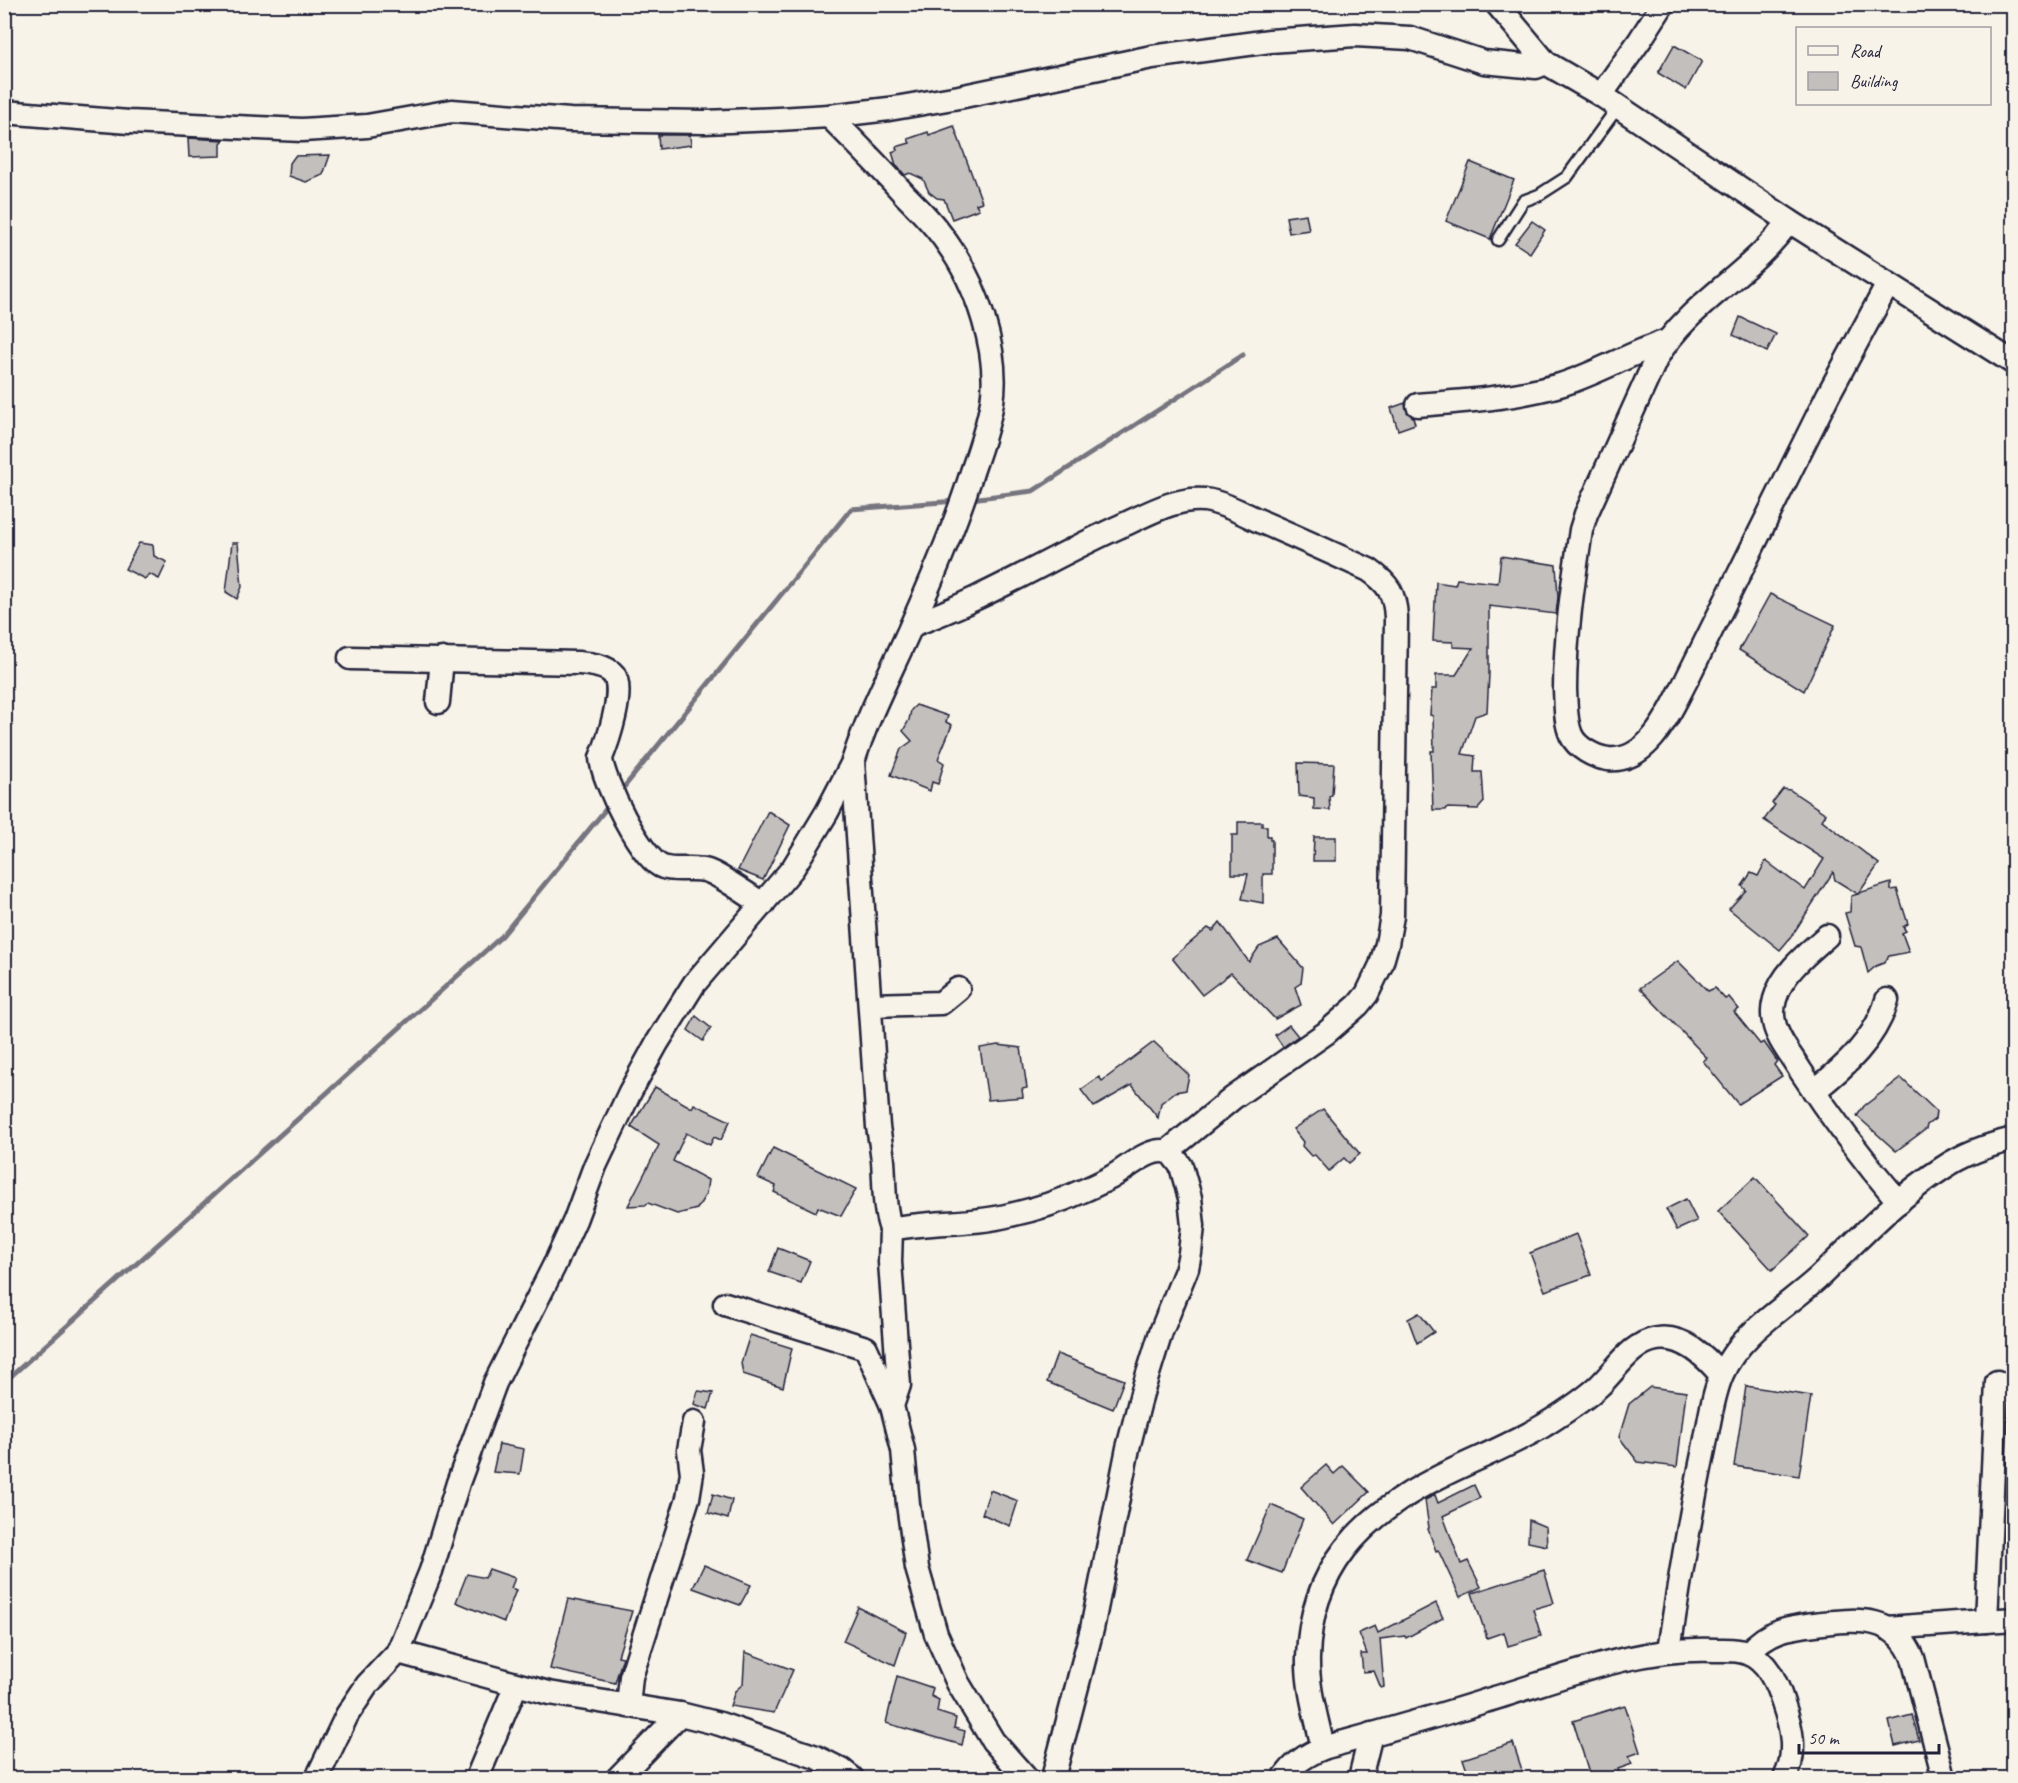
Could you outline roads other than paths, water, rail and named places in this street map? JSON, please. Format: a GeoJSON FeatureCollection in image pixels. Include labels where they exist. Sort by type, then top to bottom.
{"type":"FeatureCollection","features":[{"type":"Feature","properties":{"kind":"street"},"geometry":{"type":"LineString","coordinates":[[1497,4],[1546,63],[1609,101],[1789,221],[2013,363]]}},
{"type":"Feature","properties":{"kind":"street"},"geometry":{"type":"LineString","coordinates":[[1609,101],[1663,4]]}},
{"type":"Feature","properties":{"kind":"street"},"geometry":{"type":"LineString","coordinates":[[4,112],[129,122],[302,130],[367,126],[452,111],[570,120],[705,122],[829,116],[959,97],[1152,57],[1316,37],[1393,36],[1431,44],[1484,62],[1536,67],[1546,63]]}},
{"type":"Feature","properties":{"kind":"street"},"geometry":{"type":"LineString","coordinates":[[317,1779],[347,1715],[367,1685],[398,1652],[431,1571],[462,1471],[495,1383],[554,1266],[575,1220],[595,1166],[630,1092],[694,984],[793,868],[826,812],[853,762],[881,687],[912,625],[963,500],[981,447],[992,401],[992,362],[986,330],[977,302],[948,244],[913,203],[829,116]]}},
{"type":"Feature","properties":{"kind":"street"},"geometry":{"type":"LineString","coordinates":[[1789,221],[1775,240],[1666,340],[1586,514],[1581,530],[1571,594],[1565,654],[1568,725],[1574,740],[1581,747],[1596,756],[1610,759],[1624,757],[1644,747],[1663,724],[1828,395],[1888,284]]}},
{"type":"Feature","properties":{"kind":"street"},"geometry":{"type":"LineString","coordinates":[[1418,405],[1477,401],[1561,384],[1603,370],[1666,340]]}},
{"type":"Feature","properties":{"kind":"street"},"geometry":{"type":"LineString","coordinates":[[891,1229],[1010,1215],[1070,1196],[1110,1178],[1152,1153],[1168,1151],[1233,1098],[1347,1016],[1367,994],[1381,964],[1392,915],[1395,601],[1383,580],[1369,570],[1215,502],[1185,500],[1159,509],[1077,546],[947,613],[912,625]]}},
{"type":"Feature","properties":{"kind":"street"},"geometry":{"type":"LineString","coordinates":[[350,657],[578,663],[594,665],[612,672],[616,680],[617,709],[601,758],[601,766],[640,846],[651,860],[663,868],[708,871],[763,904]]}},
{"type":"Feature","properties":{"kind":"street"},"geometry":{"type":"LineString","coordinates":[[438,702],[442,659]]}},
{"type":"Feature","properties":{"kind":"street"},"geometry":{"type":"LineString","coordinates":[[853,762],[878,1127],[887,1217],[891,1229],[890,1262],[899,1385],[892,1406]]}},
{"type":"Feature","properties":{"kind":"street"},"geometry":{"type":"LineString","coordinates":[[1827,936],[1789,973],[1778,990],[1773,1014],[1779,1036],[1814,1091],[1865,1163],[1899,1202]]}},
{"type":"Feature","properties":{"kind":"street"},"geometry":{"type":"LineString","coordinates":[[870,1005],[940,1003],[958,989]]}},
{"type":"Feature","properties":{"kind":"street"},"geometry":{"type":"LineString","coordinates":[[1814,1091],[1847,1064],[1860,1048],[1882,1017],[1887,1000]]}},
{"type":"Feature","properties":{"kind":"street"},"geometry":{"type":"LineString","coordinates":[[1669,1650],[1698,1479],[1721,1376],[1732,1357],[1744,1342],[1815,1281],[1923,1182],[1956,1159],[1974,1150],[2013,1139]]}},
{"type":"Feature","properties":{"kind":"street"},"geometry":{"type":"LineString","coordinates":[[1053,1779],[1092,1629],[1128,1448],[1142,1393],[1161,1332],[1190,1253],[1193,1226],[1190,1198],[1181,1166],[1168,1151]]}},
{"type":"Feature","properties":{"kind":"street"},"geometry":{"type":"LineString","coordinates":[[725,1304],[866,1348],[892,1406],[903,1450],[917,1568],[936,1634],[948,1664],[973,1710],[993,1741],[1026,1779]]}},
{"type":"Feature","properties":{"kind":"street"},"geometry":{"type":"LineString","coordinates":[[1323,1748],[1307,1661],[1309,1637],[1323,1587],[1331,1569],[1341,1552],[1370,1520],[1437,1478],[1543,1426],[1598,1387],[1625,1357],[1642,1344],[1665,1338],[1684,1343],[1712,1363],[1721,1376]]}},
{"type":"Feature","properties":{"kind":"street"},"geometry":{"type":"LineString","coordinates":[[1986,1621],[1997,1382]]}},
{"type":"Feature","properties":{"kind":"street"},"geometry":{"type":"LineString","coordinates":[[628,1706],[631,1677],[688,1498],[692,1473],[689,1450],[694,1422]]}},
{"type":"Feature","properties":{"kind":"street"},"geometry":{"type":"LineString","coordinates":[[1887,1628],[2013,1619]]}},
{"type":"Feature","properties":{"kind":"street"},"geometry":{"type":"LineString","coordinates":[[1748,1653],[1763,1638],[1773,1632],[1789,1628],[1860,1620],[1870,1621],[1887,1628],[1903,1641],[1913,1658],[1944,1779]]}},
{"type":"Feature","properties":{"kind":"street"},"geometry":{"type":"LineString","coordinates":[[1284,1779],[1296,1762],[1323,1748],[1628,1658],[1669,1650],[1733,1650],[1748,1653],[1768,1669],[1785,1707],[1791,1731],[1792,1754],[1785,1779]]}},
{"type":"Feature","properties":{"kind":"street"},"geometry":{"type":"LineString","coordinates":[[398,1652],[516,1685],[590,1701],[680,1714],[720,1724],[816,1757],[842,1770],[852,1779]]}},
{"type":"Feature","properties":{"kind":"street"},"geometry":{"type":"LineString","coordinates":[[477,1779],[516,1685]]}},
{"type":"Feature","properties":{"kind":"street"},"geometry":{"type":"LineString","coordinates":[[618,1779],[680,1714]]}},
{"type":"Feature","properties":{"kind":"street"},"geometry":{"type":"LineString","coordinates":[[1360,1779],[1371,1734]]}},
{"type":"Feature","properties":{"kind":"lane"},"geometry":{"type":"LineString","coordinates":[[1498,240],[1523,201],[1539,195],[1567,177],[1609,101]]}},
{"type":"Feature","properties":{"kind":"waterway"},"geometry":{"type":"LineString","coordinates":[[971,499],[1033,491],[1243,355]]}},
{"type":"Feature","properties":{"kind":"waterway"},"geometry":{"type":"LineString","coordinates":[[620,792],[851,509],[956,501]]}},
{"type":"Feature","properties":{"kind":"waterway"},"geometry":{"type":"LineString","coordinates":[[4,1380],[9,1378],[502,936],[610,804]]}}]}
